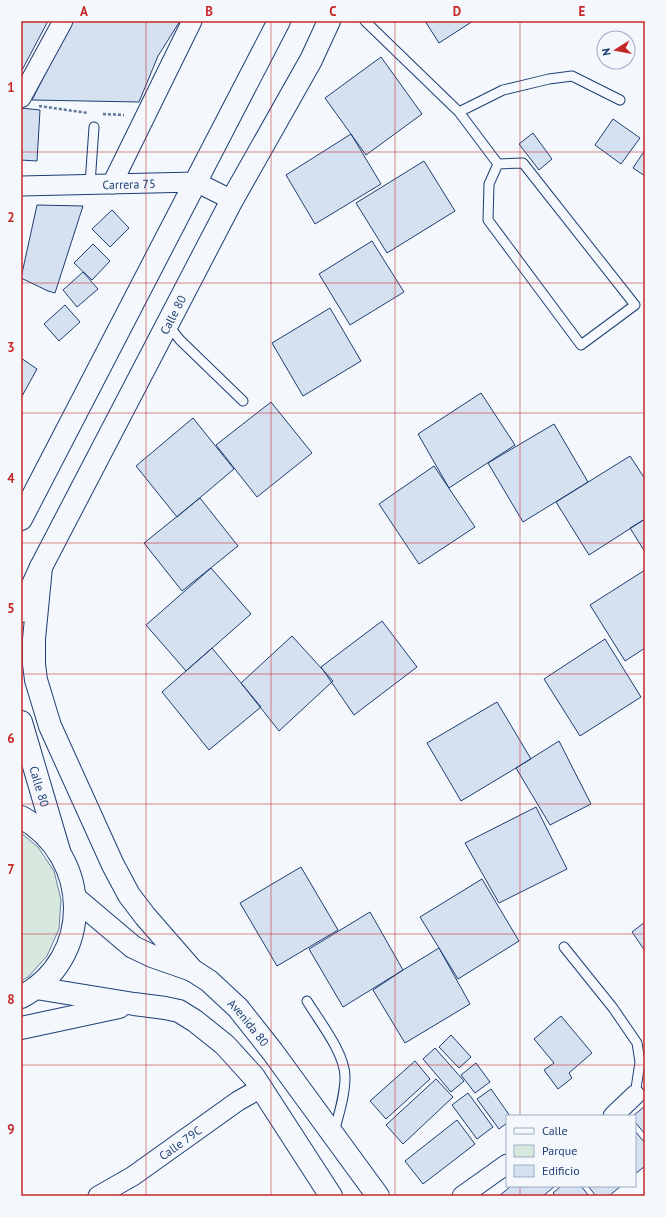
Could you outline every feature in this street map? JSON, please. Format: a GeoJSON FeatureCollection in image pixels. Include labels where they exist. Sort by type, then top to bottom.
{"type":"FeatureCollection","features":[{"type":"Feature","properties":{"kind":"main road"},"geometry":{"type":"LineString","coordinates":[[21,519],[279,21]]}},
{"type":"Feature","properties":{"kind":"main road","name":"Calle 80"},"geometry":{"type":"LineString","coordinates":[[21,611],[41,567],[232,200],[311,60],[329,21]]}},
{"type":"Feature","properties":{"kind":"main road"},"geometry":{"type":"LineString","coordinates":[[41,567],[34,638],[34,664],[36,680],[50,726],[113,865],[129,895],[145,916],[192,970]]}},
{"type":"Feature","properties":{"kind":"main road","name":"Calle 80"},"geometry":{"type":"LineString","coordinates":[[21,722],[59,851]]}},
{"type":"Feature","properties":{"kind":"main road"},"geometry":{"type":"LineString","coordinates":[[21,817],[32,823],[47,836],[59,851],[70,873],[75,898],[76,915],[73,931],[67,948],[59,963],[48,976],[28,992]]}},
{"type":"Feature","properties":{"kind":"main road","name":"Avenida 80"},"geometry":{"type":"LineString","coordinates":[[75,898],[133,948],[192,970],[209,981],[238,1008],[272,1051],[378,1196]]}},
{"type":"Feature","properties":{"kind":"main road"},"geometry":{"type":"LineString","coordinates":[[28,992],[165,1008],[179,1011],[195,1021],[225,1045],[254,1077],[331,1196]]}},
{"type":"Feature","properties":{"kind":"main road"},"geometry":{"type":"LineString","coordinates":[[21,1028],[79,1014],[134,1004]]}},
{"type":"Feature","properties":{"kind":"street"},"geometry":{"type":"LineString","coordinates":[[27,101],[63,21]]}},
{"type":"Feature","properties":{"kind":"street"},"geometry":{"type":"LineString","coordinates":[[112,184],[192,21]]}},
{"type":"Feature","properties":{"kind":"street","name":"Carrera 75"},"geometry":{"type":"LineString","coordinates":[[21,186],[196,182],[232,200]]}},
{"type":"Feature","properties":{"kind":"street","name":"Calle 79C"},"geometry":{"type":"LineString","coordinates":[[98,1196],[133,1176],[238,1102],[261,1088]]}},
{"type":"Feature","properties":{"kind":"street"},"geometry":{"type":"LineString","coordinates":[[614,1115],[635,1095]]}},
{"type":"Feature","properties":{"kind":"street"},"geometry":{"type":"LineString","coordinates":[[462,1196],[506,1165]]}},
{"type":"Feature","properties":{"kind":"lane"},"geometry":{"type":"LineString","coordinates":[[365,21],[459,112],[498,164]]}},
{"type":"Feature","properties":{"kind":"lane"},"geometry":{"type":"LineString","coordinates":[[459,112],[503,90],[549,79],[572,76],[620,100]]}},
{"type":"Feature","properties":{"kind":"lane"},"geometry":{"type":"LineString","coordinates":[[90,184],[94,127]]}},
{"type":"Feature","properties":{"kind":"lane"},"geometry":{"type":"LineString","coordinates":[[523,162],[635,305],[581,346],[488,220],[489,184],[498,164],[523,162]]}},
{"type":"Feature","properties":{"kind":"lane"},"geometry":{"type":"LineString","coordinates":[[168,324],[180,340],[243,401]]}},
{"type":"Feature","properties":{"kind":"lane"},"geometry":{"type":"LineString","coordinates":[[564,947],[613,1008],[637,1043],[640,1062],[635,1095]]}},
{"type":"Feature","properties":{"kind":"lane"},"geometry":{"type":"LineString","coordinates":[[306,1001],[342,1057],[345,1076],[343,1095],[333,1135]]}},
{"type":"Feature","properties":{"kind":"path"},"geometry":{"type":"LineString","coordinates":[[27,101],[95,114]]}},
{"type":"Feature","properties":{"kind":"path"},"geometry":{"type":"LineString","coordinates":[[102,114],[146,115]]}},
{"type":"Feature","properties":{"kind":"green space"},"geometry":{"type":"Polygon","coordinates":[[[21,833],[38,847],[54,871],[61,900],[59,929],[47,956],[28,977],[21,981],[21,833]]]}},
{"type":"Feature","properties":{"kind":"building"},"geometry":{"type":"Polygon","coordinates":[[[21,21],[48,21],[21,72],[21,21]]]}},
{"type":"Feature","properties":{"kind":"building"},"geometry":{"type":"Polygon","coordinates":[[[72,21],[180,21],[158,56],[139,102],[32,100],[72,21]]]}},
{"type":"Feature","properties":{"kind":"building"},"geometry":{"type":"Polygon","coordinates":[[[425,21],[473,21],[439,43],[425,21]]]}},
{"type":"Feature","properties":{"kind":"building"},"geometry":{"type":"Polygon","coordinates":[[[381,57],[422,114],[366,155],[325,98],[381,57]]]}},
{"type":"Feature","properties":{"kind":"building"},"geometry":{"type":"Polygon","coordinates":[[[21,108],[40,110],[37,161],[21,160],[21,108]]]}},
{"type":"Feature","properties":{"kind":"building"},"geometry":{"type":"Polygon","coordinates":[[[613,119],[640,138],[621,164],[595,145],[613,119]]]}},
{"type":"Feature","properties":{"kind":"building"},"geometry":{"type":"Polygon","coordinates":[[[533,133],[552,159],[539,170],[519,144],[533,133]]]}},
{"type":"Feature","properties":{"kind":"building"},"geometry":{"type":"Polygon","coordinates":[[[351,134],[381,184],[315,224],[286,175],[351,134]]]}},
{"type":"Feature","properties":{"kind":"building"},"geometry":{"type":"Polygon","coordinates":[[[645,150],[645,176],[633,168],[645,150]]]}},
{"type":"Feature","properties":{"kind":"building"},"geometry":{"type":"Polygon","coordinates":[[[424,161],[455,211],[387,253],[356,203],[424,161]]]}},
{"type":"Feature","properties":{"kind":"building"},"geometry":{"type":"Polygon","coordinates":[[[37,205],[83,206],[55,293],[21,278],[37,205]]]}},
{"type":"Feature","properties":{"kind":"building"},"geometry":{"type":"Polygon","coordinates":[[[112,210],[129,228],[110,247],[92,229],[112,210]]]}},
{"type":"Feature","properties":{"kind":"building"},"geometry":{"type":"Polygon","coordinates":[[[372,241],[404,292],[350,325],[319,274],[372,241]]]}},
{"type":"Feature","properties":{"kind":"building"},"geometry":{"type":"Polygon","coordinates":[[[93,244],[110,261],[92,280],[74,263],[93,244]]]}},
{"type":"Feature","properties":{"kind":"building"},"geometry":{"type":"Polygon","coordinates":[[[83,272],[98,289],[77,307],[63,290],[83,272]]]}},
{"type":"Feature","properties":{"kind":"building"},"geometry":{"type":"Polygon","coordinates":[[[65,305],[80,322],[59,341],[44,324],[65,305]]]}},
{"type":"Feature","properties":{"kind":"building"},"geometry":{"type":"Polygon","coordinates":[[[330,308],[361,361],[303,396],[272,343],[330,308]]]}},
{"type":"Feature","properties":{"kind":"building"},"geometry":{"type":"Polygon","coordinates":[[[21,358],[37,369],[21,398],[21,358]]]}},
{"type":"Feature","properties":{"kind":"building"},"geometry":{"type":"Polygon","coordinates":[[[481,393],[515,445],[449,488],[418,434],[481,393]]]}},
{"type":"Feature","properties":{"kind":"building"},"geometry":{"type":"Polygon","coordinates":[[[271,402],[312,453],[257,497],[216,445],[271,402]]]}},
{"type":"Feature","properties":{"kind":"building"},"geometry":{"type":"Polygon","coordinates":[[[193,418],[234,469],[177,517],[136,466],[193,418]]]}},
{"type":"Feature","properties":{"kind":"building"},"geometry":{"type":"Polygon","coordinates":[[[554,424],[588,482],[523,522],[488,463],[554,424]]]}},
{"type":"Feature","properties":{"kind":"building"},"geometry":{"type":"Polygon","coordinates":[[[630,456],[645,479],[645,519],[589,555],[556,502],[630,456]]]}},
{"type":"Feature","properties":{"kind":"building"},"geometry":{"type":"Polygon","coordinates":[[[434,466],[475,527],[419,564],[379,504],[434,466]]]}},
{"type":"Feature","properties":{"kind":"building"},"geometry":{"type":"Polygon","coordinates":[[[200,498],[238,546],[182,591],[144,543],[200,498]]]}},
{"type":"Feature","properties":{"kind":"building"},"geometry":{"type":"Polygon","coordinates":[[[645,519],[645,552],[630,528],[645,519]]]}},
{"type":"Feature","properties":{"kind":"building"},"geometry":{"type":"Polygon","coordinates":[[[211,568],[251,614],[186,671],[146,625],[211,568]]]}},
{"type":"Feature","properties":{"kind":"building"},"geometry":{"type":"Polygon","coordinates":[[[645,570],[645,648],[625,661],[590,605],[645,570]]]}},
{"type":"Feature","properties":{"kind":"building"},"geometry":{"type":"Polygon","coordinates":[[[382,621],[417,667],[354,715],[321,667],[382,621]]]}},
{"type":"Feature","properties":{"kind":"building"},"geometry":{"type":"Polygon","coordinates":[[[292,636],[333,681],[279,731],[241,683],[292,636]]]}},
{"type":"Feature","properties":{"kind":"building"},"geometry":{"type":"Polygon","coordinates":[[[605,639],[641,697],[580,736],[544,679],[605,639]]]}},
{"type":"Feature","properties":{"kind":"building"},"geometry":{"type":"Polygon","coordinates":[[[212,648],[261,707],[209,750],[162,692],[212,648]]]}},
{"type":"Feature","properties":{"kind":"building"},"geometry":{"type":"Polygon","coordinates":[[[497,702],[531,759],[461,801],[427,743],[497,702]]]}},
{"type":"Feature","properties":{"kind":"building"},"geometry":{"type":"Polygon","coordinates":[[[559,741],[591,804],[550,825],[516,768],[559,741]]]}},
{"type":"Feature","properties":{"kind":"building"},"geometry":{"type":"Polygon","coordinates":[[[536,807],[567,869],[499,903],[465,843],[536,807]]]}},
{"type":"Feature","properties":{"kind":"building"},"geometry":{"type":"Polygon","coordinates":[[[301,867],[338,930],[277,966],[240,903],[301,867]]]}},
{"type":"Feature","properties":{"kind":"building"},"geometry":{"type":"Polygon","coordinates":[[[482,879],[519,941],[458,979],[420,917],[482,879]]]}},
{"type":"Feature","properties":{"kind":"building"},"geometry":{"type":"Polygon","coordinates":[[[370,912],[403,970],[343,1007],[309,949],[370,912]]]}},
{"type":"Feature","properties":{"kind":"building"},"geometry":{"type":"Polygon","coordinates":[[[645,922],[645,951],[632,932],[645,922]]]}},
{"type":"Feature","properties":{"kind":"building"},"geometry":{"type":"Polygon","coordinates":[[[439,948],[470,1004],[405,1043],[373,990],[439,948]]]}},
{"type":"Feature","properties":{"kind":"building"},"geometry":{"type":"Polygon","coordinates":[[[561,1016],[592,1053],[569,1073],[572,1078],[558,1089],[544,1070],[554,1063],[534,1039],[561,1016]]]}},
{"type":"Feature","properties":{"kind":"building"},"geometry":{"type":"Polygon","coordinates":[[[451,1035],[471,1057],[459,1068],[439,1047],[451,1035]]]}},
{"type":"Feature","properties":{"kind":"building"},"geometry":{"type":"Polygon","coordinates":[[[435,1048],[464,1081],[451,1092],[423,1059],[435,1048]]]}},
{"type":"Feature","properties":{"kind":"building"},"geometry":{"type":"Polygon","coordinates":[[[415,1061],[430,1079],[386,1119],[370,1101],[415,1061]]]}},
{"type":"Feature","properties":{"kind":"building"},"geometry":{"type":"Polygon","coordinates":[[[476,1063],[490,1082],[475,1093],[461,1075],[476,1063]]]}},
{"type":"Feature","properties":{"kind":"building"},"geometry":{"type":"Polygon","coordinates":[[[436,1079],[453,1097],[403,1144],[386,1125],[436,1079]]]}},
{"type":"Feature","properties":{"kind":"building"},"geometry":{"type":"Polygon","coordinates":[[[491,1089],[509,1115],[506,1115],[506,1124],[499,1129],[477,1099],[491,1089]]]}},
{"type":"Feature","properties":{"kind":"building"},"geometry":{"type":"Polygon","coordinates":[[[468,1093],[493,1127],[477,1139],[452,1105],[468,1093]]]}},
{"type":"Feature","properties":{"kind":"building"},"geometry":{"type":"Polygon","coordinates":[[[645,1106],[645,1134],[636,1123],[636,1115],[634,1115],[645,1106]]]}},
{"type":"Feature","properties":{"kind":"building"},"geometry":{"type":"Polygon","coordinates":[[[457,1120],[475,1144],[423,1184],[405,1161],[457,1120]]]}},
{"type":"Feature","properties":{"kind":"building"},"geometry":{"type":"Polygon","coordinates":[[[636,1132],[645,1143],[645,1166],[636,1173],[636,1132]]]}},
{"type":"Feature","properties":{"kind":"building"},"geometry":{"type":"Polygon","coordinates":[[[510,1187],[554,1187],[543,1196],[499,1196],[510,1187]]]}},
{"type":"Feature","properties":{"kind":"building"},"geometry":{"type":"Polygon","coordinates":[[[560,1187],[582,1187],[589,1196],[556,1196],[553,1193],[560,1187]]]}},
{"type":"Feature","properties":{"kind":"building"},"geometry":{"type":"Polygon","coordinates":[[[589,1187],[620,1187],[609,1196],[596,1196],[589,1187]]]}}]}
